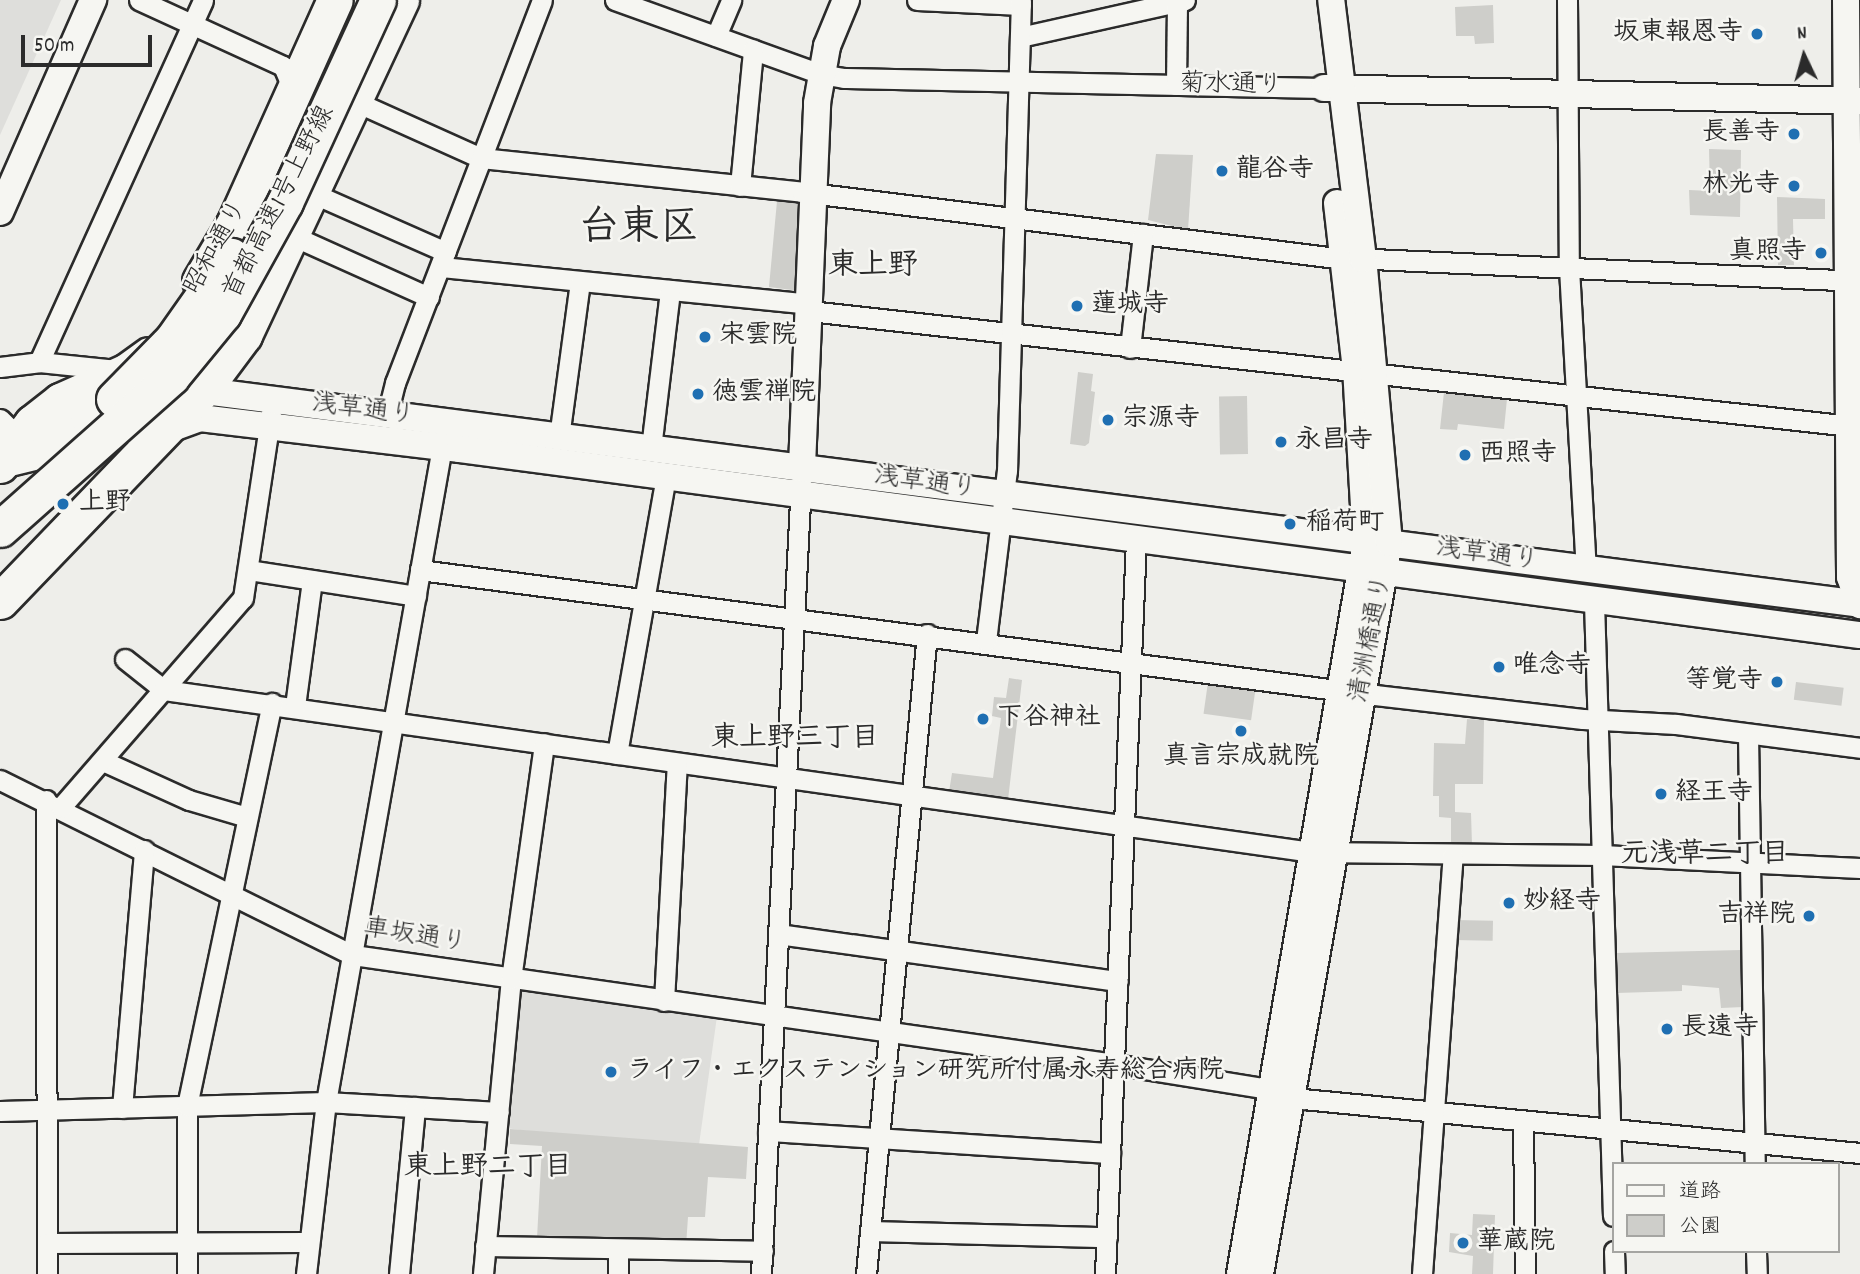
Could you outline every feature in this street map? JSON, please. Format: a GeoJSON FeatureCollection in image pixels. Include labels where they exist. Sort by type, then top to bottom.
{"type":"FeatureCollection","features":[{"type":"Feature","properties":{"kind":"highway","name":"昭和通り"},"geometry":{"type":"LineString","coordinates":[[4,461],[33,424],[60,401],[127,371],[168,334],[235,222],[335,0]]}},
{"type":"Feature","properties":{"kind":"highway","name":"首都高速1号上野線"},"geometry":{"type":"LineString","coordinates":[[0,497],[130,384],[199,306],[251,220],[353,0]]}},
{"type":"Feature","properties":{"kind":"highway","name":"首都高速1号上野線"},"geometry":{"type":"LineString","coordinates":[[0,529],[171,377],[223,314],[285,202],[378,0]]}},
{"type":"Feature","properties":{"kind":"highway"},"geometry":{"type":"LineString","coordinates":[[0,601],[151,441],[203,390],[244,335],[293,236],[401,0]]}},
{"type":"Feature","properties":{"kind":"highway"},"geometry":{"type":"LineString","coordinates":[[4,461],[50,448],[88,417],[108,410],[125,414],[151,441]]}},
{"type":"Feature","properties":{"kind":"main road"},"geometry":{"type":"LineString","coordinates":[[0,212],[93,0]]}},
{"type":"Feature","properties":{"kind":"main road"},"geometry":{"type":"LineString","coordinates":[[802,466],[813,193],[821,74],[846,0]]}},
{"type":"Feature","properties":{"kind":"main road","name":"清洲橋通り"},"geometry":{"type":"LineString","coordinates":[[1260,1274],[1282,1091],[1377,542],[1366,372],[1353,258],[1332,89],[1314,0]]}},
{"type":"Feature","properties":{"kind":"main road","name":"清洲橋通り"},"geometry":{"type":"LineString","coordinates":[[1331,0],[1332,89]]}},
{"type":"Feature","properties":{"kind":"main road"},"geometry":{"type":"LineString","coordinates":[[1846,0],[1853,101],[1854,426],[1850,577],[1860,604]]}},
{"type":"Feature","properties":{"kind":"main road","name":"菊水通り"},"geometry":{"type":"LineString","coordinates":[[1332,89],[1853,101]]}},
{"type":"Feature","properties":{"kind":"main road","name":"浅草通り"},"geometry":{"type":"LineString","coordinates":[[4,461],[61,413],[94,398],[155,388],[203,390],[1860,604]]}},
{"type":"Feature","properties":{"kind":"main road","name":"浅草通り"},"geometry":{"type":"LineString","coordinates":[[151,441],[170,428],[200,418],[666,475],[1373,573],[1860,635]]}},
{"type":"Feature","properties":{"kind":"main road","name":"清洲橋通り"},"geometry":{"type":"LineString","coordinates":[[1240,1274],[1282,1091]]}},
{"type":"Feature","properties":{"kind":"street"},"geometry":{"type":"LineString","coordinates":[[139,0],[283,66],[293,90]]}},
{"type":"Feature","properties":{"kind":"street"},"geometry":{"type":"LineString","coordinates":[[38,362],[203,0]]}},
{"type":"Feature","properties":{"kind":"street"},"geometry":{"type":"LineString","coordinates":[[306,1274],[307,1242],[326,1102],[442,447],[387,415],[542,0]]}},
{"type":"Feature","properties":{"kind":"street","name":"菊水通り"},"geometry":{"type":"LineString","coordinates":[[615,0],[821,74],[1332,89]]}},
{"type":"Feature","properties":{"kind":"street"},"geometry":{"type":"LineString","coordinates":[[716,37],[731,0]]}},
{"type":"Feature","properties":{"kind":"street"},"geometry":{"type":"LineString","coordinates":[[917,0],[1021,2],[1005,495],[986,641]]}},
{"type":"Feature","properties":{"kind":"street"},"geometry":{"type":"LineString","coordinates":[[1567,0],[1569,268],[1586,569]]}},
{"type":"Feature","properties":{"kind":"street"},"geometry":{"type":"LineString","coordinates":[[1020,37],[1180,1],[1176,85]]}},
{"type":"Feature","properties":{"kind":"street"},"geometry":{"type":"LineString","coordinates":[[740,186],[752,50]]}},
{"type":"Feature","properties":{"kind":"street"},"geometry":{"type":"LineString","coordinates":[[354,101],[481,158],[813,193],[1353,258],[1854,281]]}},
{"type":"Feature","properties":{"kind":"street"},"geometry":{"type":"LineString","coordinates":[[312,193],[444,260],[580,281],[1130,348],[1854,426]]}},
{"type":"Feature","properties":{"kind":"street"},"geometry":{"type":"LineString","coordinates":[[1130,348],[1143,234]]}},
{"type":"Feature","properties":{"kind":"street"},"geometry":{"type":"LineString","coordinates":[[293,236],[429,297]]}},
{"type":"Feature","properties":{"kind":"street"},"geometry":{"type":"LineString","coordinates":[[559,437],[580,281]]}},
{"type":"Feature","properties":{"kind":"street"},"geometry":{"type":"LineString","coordinates":[[651,448],[670,290]]}},
{"type":"Feature","properties":{"kind":"street"},"geometry":{"type":"LineString","coordinates":[[0,367],[38,362],[127,371]]}},
{"type":"Feature","properties":{"kind":"street"},"geometry":{"type":"LineString","coordinates":[[47,1274],[53,804],[103,761],[243,598],[272,399]]}},
{"type":"Feature","properties":{"kind":"street"},"geometry":{"type":"LineString","coordinates":[[0,419],[8,427],[4,461]]}},
{"type":"Feature","properties":{"kind":"street"},"geometry":{"type":"LineString","coordinates":[[761,1274],[802,466]]}},
{"type":"Feature","properties":{"kind":"street"},"geometry":{"type":"LineString","coordinates":[[617,754],[666,475]]}},
{"type":"Feature","properties":{"kind":"street"},"geometry":{"type":"LineString","coordinates":[[1105,1274],[1136,539]]}},
{"type":"Feature","properties":{"kind":"street"},"geometry":{"type":"LineString","coordinates":[[249,570],[416,596]]}},
{"type":"Feature","properties":{"kind":"street"},"geometry":{"type":"LineString","coordinates":[[420,570],[1131,660],[1349,692],[1860,748]]}},
{"type":"Feature","properties":{"kind":"street"},"geometry":{"type":"LineString","coordinates":[[295,706],[313,580]]}},
{"type":"Feature","properties":{"kind":"street"},"geometry":{"type":"LineString","coordinates":[[1594,602],[1612,1173]]}},
{"type":"Feature","properties":{"kind":"street"},"geometry":{"type":"LineString","coordinates":[[866,1274],[909,796],[927,634]]}},
{"type":"Feature","properties":{"kind":"street"},"geometry":{"type":"LineString","coordinates":[[125,659],[164,690],[295,706],[677,764],[1323,852],[1602,855],[1860,868]]}},
{"type":"Feature","properties":{"kind":"street"},"geometry":{"type":"LineString","coordinates":[[187,1274],[187,1106],[272,703]]}},
{"type":"Feature","properties":{"kind":"street"},"geometry":{"type":"LineString","coordinates":[[1748,734],[1755,1154]]}},
{"type":"Feature","properties":{"kind":"street"},"geometry":{"type":"LineString","coordinates":[[484,1274],[511,979],[544,743]]}},
{"type":"Feature","properties":{"kind":"street"},"geometry":{"type":"LineString","coordinates":[[103,761],[189,800],[247,817]]}},
{"type":"Feature","properties":{"kind":"street"},"geometry":{"type":"LineString","coordinates":[[664,1001],[677,764]]}},
{"type":"Feature","properties":{"kind":"street","name":"車坂通り"},"geometry":{"type":"LineString","coordinates":[[0,780],[353,955],[889,1034],[1114,1064],[1282,1091],[1303,1099],[1611,1130],[1755,1154],[1860,1153]]}},
{"type":"Feature","properties":{"kind":"street"},"geometry":{"type":"LineString","coordinates":[[122,1108],[144,850]]}},
{"type":"Feature","properties":{"kind":"street"},"geometry":{"type":"LineString","coordinates":[[1422,1274],[1432,1112],[1454,854]]}},
{"type":"Feature","properties":{"kind":"street"},"geometry":{"type":"LineString","coordinates":[[778,934],[1118,981]]}},
{"type":"Feature","properties":{"kind":"street"},"geometry":{"type":"LineString","coordinates":[[0,1111],[326,1102],[499,1112]]}},
{"type":"Feature","properties":{"kind":"street"},"geometry":{"type":"LineString","coordinates":[[399,1274],[415,1107]]}},
{"type":"Feature","properties":{"kind":"street"},"geometry":{"type":"LineString","coordinates":[[1523,1121],[1525,1274]]}},
{"type":"Feature","properties":{"kind":"street"},"geometry":{"type":"LineString","coordinates":[[768,1131],[1110,1153]]}},
{"type":"Feature","properties":{"kind":"street"},"geometry":{"type":"LineString","coordinates":[[870,1231],[1107,1237]]}},
{"type":"Feature","properties":{"kind":"street"},"geometry":{"type":"LineString","coordinates":[[47,1243],[307,1242]]}},
{"type":"Feature","properties":{"kind":"street"},"geometry":{"type":"LineString","coordinates":[[485,1246],[763,1251]]}},
{"type":"Feature","properties":{"kind":"street"},"geometry":{"type":"LineString","coordinates":[[618,1249],[618,1274]]}},
{"type":"Feature","properties":{"kind":"street"},"geometry":{"type":"LineString","coordinates":[[1614,1253],[1615,1274]]}},
{"type":"Feature","properties":{"kind":"street"},"geometry":{"type":"LineString","coordinates":[[1756,1253],[1757,1274]]}},
{"type":"Feature","properties":{"kind":"shaded area"},"geometry":{"type":"Polygon","coordinates":[[[0,0],[61,0],[0,135],[0,0]]]}},
{"type":"Feature","properties":{"kind":"shaded area","name":"ライフ・エクステンション研究所付属永寿総合病院"},"geometry":{"type":"Polygon","coordinates":[[[516,988],[717,1016],[698,1155],[497,1127],[516,988]]]}},
{"type":"Feature","properties":{"kind":"green space"},"geometry":{"type":"Polygon","coordinates":[[[1493,5],[1494,43],[1475,44],[1474,36],[1456,36],[1455,7],[1493,5]]]}},
{"type":"Feature","properties":{"kind":"green space"},"geometry":{"type":"Polygon","coordinates":[[[1709,149],[1741,150],[1740,217],[1690,215],[1689,190],[1710,191],[1709,149]]]}},
{"type":"Feature","properties":{"kind":"green space"},"geometry":{"type":"Polygon","coordinates":[[[1156,154],[1193,155],[1188,230],[1148,220],[1156,154]]]}},
{"type":"Feature","properties":{"kind":"green space"},"geometry":{"type":"Polygon","coordinates":[[[1777,197],[1825,199],[1825,219],[1793,219],[1794,265],[1778,265],[1777,197]]]}},
{"type":"Feature","properties":{"kind":"green space"},"geometry":{"type":"Polygon","coordinates":[[[777,201],[802,203],[800,291],[769,287],[777,201]]]}},
{"type":"Feature","properties":{"kind":"green space"},"geometry":{"type":"Polygon","coordinates":[[[1078,372],[1093,374],[1091,391],[1095,392],[1089,443],[1085,446],[1070,444],[1078,372]]]}},
{"type":"Feature","properties":{"kind":"green space"},"geometry":{"type":"Polygon","coordinates":[[[1444,392],[1507,399],[1504,429],[1458,424],[1457,430],[1440,429],[1444,392]]]}},
{"type":"Feature","properties":{"kind":"green space"},"geometry":{"type":"Polygon","coordinates":[[[1219,396],[1247,396],[1248,454],[1220,454],[1219,396]]]}},
{"type":"Feature","properties":{"kind":"green space"},"geometry":{"type":"Polygon","coordinates":[[[1009,678],[1022,680],[1008,800],[949,792],[952,773],[993,778],[1001,718],[992,716],[994,697],[1006,698],[1009,678]]]}},
{"type":"Feature","properties":{"kind":"green space"},"geometry":{"type":"Polygon","coordinates":[[[1208,682],[1256,689],[1251,720],[1204,714],[1208,682]]]}},
{"type":"Feature","properties":{"kind":"green space"},"geometry":{"type":"Polygon","coordinates":[[[1796,682],[1844,688],[1841,706],[1794,700],[1796,682]]]}},
{"type":"Feature","properties":{"kind":"green space"},"geometry":{"type":"Polygon","coordinates":[[[1467,719],[1484,720],[1483,784],[1455,784],[1455,812],[1471,813],[1472,845],[1451,845],[1451,818],[1439,817],[1439,796],[1433,796],[1434,743],[1465,744],[1467,719]]]}},
{"type":"Feature","properties":{"kind":"green space"},"geometry":{"type":"Polygon","coordinates":[[[1454,920],[1493,921],[1493,941],[1454,940],[1454,920]]]}},
{"type":"Feature","properties":{"kind":"green space"},"geometry":{"type":"Polygon","coordinates":[[[1741,950],[1743,1007],[1721,1008],[1719,988],[1682,985],[1682,991],[1616,993],[1615,953],[1741,950]]]}},
{"type":"Feature","properties":{"kind":"green space"},"geometry":{"type":"Polygon","coordinates":[[[510,1129],[748,1147],[746,1179],[708,1177],[705,1217],[688,1217],[686,1246],[537,1238],[542,1146],[510,1144],[510,1129]]]}},
{"type":"Feature","properties":{"kind":"green space","name":"華蔵院"},"geometry":{"type":"Polygon","coordinates":[[[1473,1214],[1495,1215],[1493,1274],[1472,1274],[1473,1256],[1449,1252],[1450,1233],[1472,1235],[1473,1214]]]}},
{"type":"Feature","properties":{"kind":"place","name":"坂東報恩寺"},"geometry":{"type":"Point","coordinates":[1757,34]}},
{"type":"Feature","properties":{"kind":"place","name":"長善寺"},"geometry":{"type":"Point","coordinates":[1794,134]}},
{"type":"Feature","properties":{"kind":"place","name":"龍谷寺"},"geometry":{"type":"Point","coordinates":[1222,171]}},
{"type":"Feature","properties":{"kind":"place","name":"林光寺"},"geometry":{"type":"Point","coordinates":[1794,186]}},
{"type":"Feature","properties":{"kind":"place","name":"真照寺"},"geometry":{"type":"Point","coordinates":[1821,253]}},
{"type":"Feature","properties":{"kind":"place","name":"蓮城寺"},"geometry":{"type":"Point","coordinates":[1077,306]}},
{"type":"Feature","properties":{"kind":"place","name":"宋雲院"},"geometry":{"type":"Point","coordinates":[705,337]}},
{"type":"Feature","properties":{"kind":"place","name":"徳雲禅院"},"geometry":{"type":"Point","coordinates":[698,394]}},
{"type":"Feature","properties":{"kind":"place","name":"宗源寺"},"geometry":{"type":"Point","coordinates":[1108,420]}},
{"type":"Feature","properties":{"kind":"place","name":"永昌寺"},"geometry":{"type":"Point","coordinates":[1281,442]}},
{"type":"Feature","properties":{"kind":"place","name":"西照寺"},"geometry":{"type":"Point","coordinates":[1465,455]}},
{"type":"Feature","properties":{"kind":"place","name":"上野"},"geometry":{"type":"Point","coordinates":[63,504]}},
{"type":"Feature","properties":{"kind":"place","name":"稲荷町"},"geometry":{"type":"Point","coordinates":[1290,524]}},
{"type":"Feature","properties":{"kind":"place","name":"唯念寺"},"geometry":{"type":"Point","coordinates":[1499,667]}},
{"type":"Feature","properties":{"kind":"place","name":"等覚寺"},"geometry":{"type":"Point","coordinates":[1777,682]}},
{"type":"Feature","properties":{"kind":"place","name":"下谷神社"},"geometry":{"type":"Point","coordinates":[983,719]}},
{"type":"Feature","properties":{"kind":"place","name":"真言宗成就院"},"geometry":{"type":"Point","coordinates":[1241,731]}},
{"type":"Feature","properties":{"kind":"place","name":"経王寺"},"geometry":{"type":"Point","coordinates":[1661,794]}},
{"type":"Feature","properties":{"kind":"place","name":"妙経寺"},"geometry":{"type":"Point","coordinates":[1509,903]}},
{"type":"Feature","properties":{"kind":"place","name":"吉祥院"},"geometry":{"type":"Point","coordinates":[1809,916]}},
{"type":"Feature","properties":{"kind":"place","name":"長遠寺"},"geometry":{"type":"Point","coordinates":[1667,1029]}},
{"type":"Feature","properties":{"kind":"place","name":"ライフ・エクステンション研究所付属永寿総合病院"},"geometry":{"type":"Point","coordinates":[611,1072]}},
{"type":"Feature","properties":{"kind":"place","name":"華蔵院"},"geometry":{"type":"Point","coordinates":[1463,1243]}},
{"type":"Feature","properties":{"kind":"district","name":"台東区"},"geometry":{"type":"Point","coordinates":[639,231]}},
{"type":"Feature","properties":{"kind":"district","name":"東上野"},"geometry":{"type":"Point","coordinates":[873,268]}},
{"type":"Feature","properties":{"kind":"district","name":"東上野三丁目"},"geometry":{"type":"Point","coordinates":[795,740]}},
{"type":"Feature","properties":{"kind":"district","name":"元浅草二丁目"},"geometry":{"type":"Point","coordinates":[1705,856]}},
{"type":"Feature","properties":{"kind":"district","name":"東上野二丁目"},"geometry":{"type":"Point","coordinates":[488,1169]}}]}
